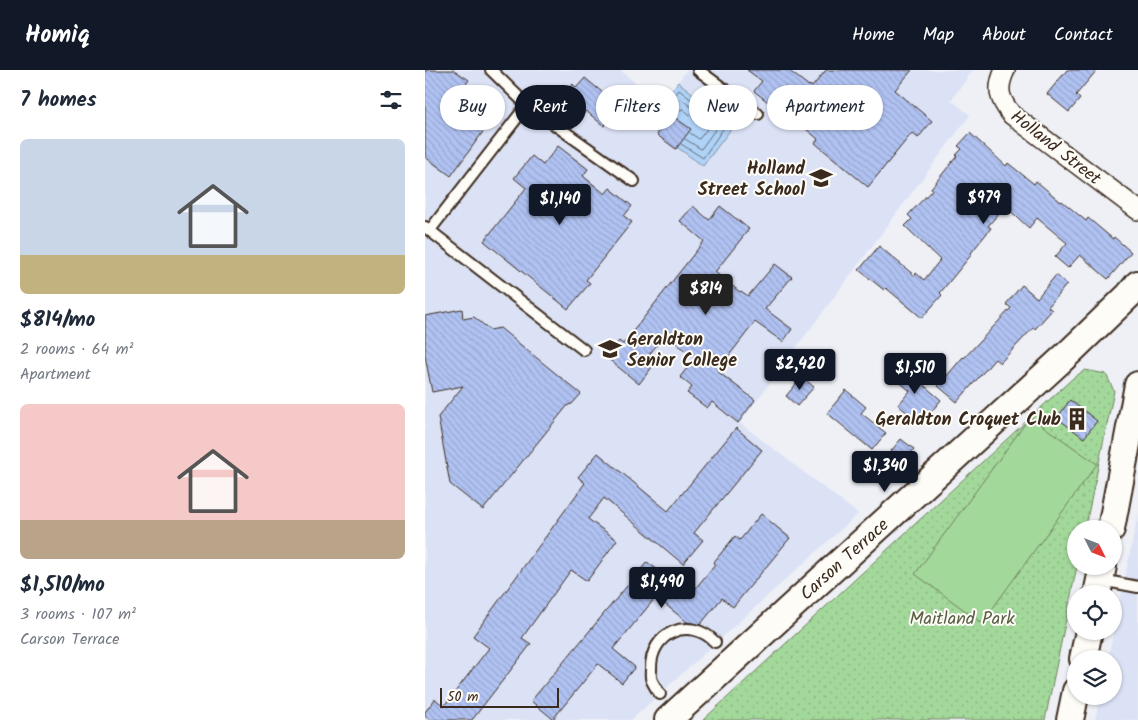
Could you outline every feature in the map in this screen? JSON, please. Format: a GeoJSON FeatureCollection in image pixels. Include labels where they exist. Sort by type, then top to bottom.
{"type":"FeatureCollection","features":[{"type":"Feature","properties":{"kind":"main road","name":"Carson Terrace"},"geometry":{"type":"LineString","coordinates":[[667,720],[1135,294]]}},
{"type":"Feature","properties":{"kind":"main road"},"geometry":{"type":"LineString","coordinates":[[1113,520],[1138,385]]}},
{"type":"Feature","properties":{"kind":"main road"},"geometry":{"type":"LineString","coordinates":[[1070,720],[1073,705]]}},
{"type":"Feature","properties":{"kind":"street","name":"Holland Street"},"geometry":{"type":"LineString","coordinates":[[1005,70],[1000,80],[999,92],[1003,104],[1012,115],[1138,210]]}},
{"type":"Feature","properties":{"kind":"lane"},"geometry":{"type":"LineString","coordinates":[[491,70],[515,93]]}},
{"type":"Feature","properties":{"kind":"lane"},"geometry":{"type":"LineString","coordinates":[[698,70],[758,114]]}},
{"type":"Feature","properties":{"kind":"lane"},"geometry":{"type":"LineString","coordinates":[[515,120],[428,228],[584,350]]}},
{"type":"Feature","properties":{"kind":"lane"},"geometry":{"type":"LineString","coordinates":[[562,130],[634,181]]}},
{"type":"Feature","properties":{"kind":"lane"},"geometry":{"type":"LineString","coordinates":[[1100,580],[1138,587]]}},
{"type":"Feature","properties":{"kind":"lane"},"geometry":{"type":"LineString","coordinates":[[660,694],[651,679],[651,658],[657,645],[668,634],[683,629],[698,630],[715,642]]}},
{"type":"Feature","properties":{"kind":"shaded area","name":"Geraldton Senior College"},"geometry":{"type":"Polygon","coordinates":[[[425,70],[620,70],[638,85],[596,85],[596,130],[679,130],[679,85],[676,85],[687,70],[973,70],[951,100],[970,115],[740,423],[858,514],[631,720],[425,720],[425,70]]]}},
{"type":"Feature","properties":{"kind":"shaded area"},"geometry":{"type":"Polygon","coordinates":[[[1138,514],[1138,720],[1095,720],[1098,705],[1122,705],[1122,650],[1110,650],[1112,640],[1122,640],[1122,591],[1138,514]]]}},
{"type":"Feature","properties":{"kind":"green space","name":"Maitland Park"},"geometry":{"type":"Polygon","coordinates":[[[1085,370],[1106,374],[1114,391],[1087,520],[1067,520],[1067,575],[1075,575],[1073,585],[1067,585],[1067,614],[1045,720],[703,720],[1073,378],[1085,370]]]}},
{"type":"Feature","properties":{"kind":"green space"},"geometry":{"type":"Polygon","coordinates":[[[1030,417],[1097,464],[982,623],[915,574],[1030,417]]]}},
{"type":"Feature","properties":{"kind":"water"},"geometry":{"type":"Polygon","coordinates":[[[678,82],[689,90],[689,130],[730,130],[703,166],[653,130],[679,130],[679,85],[676,85],[678,82]]]}},
{"type":"Feature","properties":{"kind":"building"},"geometry":{"type":"Polygon","coordinates":[[[425,70],[454,70],[469,80],[465,85],[440,85],[440,130],[484,130],[451,176],[425,157],[425,70]]]}},
{"type":"Feature","properties":{"kind":"building"},"geometry":{"type":"Polygon","coordinates":[[[747,70],[788,70],[808,85],[767,85],[767,101],[757,93],[757,87],[762,81],[747,70]]]}},
{"type":"Feature","properties":{"kind":"building"},"geometry":{"type":"Polygon","coordinates":[[[826,70],[912,70],[895,90],[932,121],[918,138],[912,133],[868,187],[815,143],[818,139],[807,130],[883,130],[883,85],[814,85],[826,70]]]}},
{"type":"Feature","properties":{"kind":"building"},"geometry":{"type":"Polygon","coordinates":[[[1067,70],[1097,70],[1076,95],[1080,99],[1069,112],[1047,94],[1067,70]]]}},
{"type":"Feature","properties":{"kind":"building"},"geometry":{"type":"Polygon","coordinates":[[[585,78],[596,87],[596,119],[586,111],[586,85],[579,85],[585,78]]]}},
{"type":"Feature","properties":{"kind":"building"},"geometry":{"type":"Polygon","coordinates":[[[679,121],[690,130],[676,149],[657,135],[660,130],[679,130],[679,121]]]}},
{"type":"Feature","properties":{"kind":"building"},"geometry":{"type":"Polygon","coordinates":[[[970,133],[1006,166],[1008,163],[1034,184],[1036,181],[1086,221],[1088,218],[1131,252],[1108,279],[1080,255],[1068,268],[1055,257],[1067,243],[1037,218],[1029,228],[1005,206],[988,226],[991,228],[972,254],[940,293],[942,295],[922,318],[886,288],[884,290],[859,270],[879,246],[915,276],[916,273],[924,280],[940,260],[905,226],[912,219],[908,215],[932,190],[931,188],[962,149],[958,146],[970,133]]]}},
{"type":"Feature","properties":{"kind":"building"},"geometry":{"type":"Polygon","coordinates":[[[558,146],[588,169],[583,176],[605,194],[610,188],[632,206],[624,216],[632,222],[586,280],[590,283],[568,309],[484,241],[526,188],[514,178],[532,156],[543,165],[558,146]]]}},
{"type":"Feature","properties":{"kind":"building"},"geometry":{"type":"Polygon","coordinates":[[[693,206],[709,220],[720,206],[749,229],[715,272],[740,292],[748,296],[775,264],[792,277],[765,309],[792,329],[783,342],[755,322],[717,371],[755,400],[738,423],[712,402],[707,408],[687,393],[692,387],[680,377],[695,358],[665,335],[648,356],[656,362],[639,384],[606,357],[619,341],[623,344],[704,241],[680,221],[693,206]]]}},
{"type":"Feature","properties":{"kind":"building"},"geometry":{"type":"Polygon","coordinates":[[[1056,275],[1067,284],[1048,307],[1052,310],[1000,363],[995,359],[957,402],[938,386],[963,357],[1011,308],[1006,304],[1022,285],[1037,298],[1056,275]]]}},
{"type":"Feature","properties":{"kind":"building"},"geometry":{"type":"Polygon","coordinates":[[[462,309],[463,319],[474,317],[490,330],[500,328],[581,394],[572,404],[568,405],[483,510],[450,484],[438,417],[463,386],[432,392],[425,356],[425,316],[462,309]]]}},
{"type":"Feature","properties":{"kind":"building"},"geometry":{"type":"Polygon","coordinates":[[[898,363],[941,400],[921,424],[898,405],[910,391],[889,373],[898,363]]]}},
{"type":"Feature","properties":{"kind":"building"},"geometry":{"type":"Polygon","coordinates":[[[802,377],[814,387],[797,406],[786,396],[802,377]]]}},
{"type":"Feature","properties":{"kind":"building"},"geometry":{"type":"Polygon","coordinates":[[[846,390],[866,407],[861,413],[886,433],[872,450],[827,413],[846,390]]]}},
{"type":"Feature","properties":{"kind":"building","name":"Geraldton Croquet Club"},"geometry":{"type":"Polygon","coordinates":[[[1070,400],[1097,421],[1084,438],[1057,418],[1070,400]]]}},
{"type":"Feature","properties":{"kind":"building"},"geometry":{"type":"Polygon","coordinates":[[[736,428],[762,450],[694,533],[703,540],[683,564],[604,498],[588,519],[617,540],[587,581],[571,570],[522,638],[531,644],[472,720],[430,720],[425,716],[425,712],[435,699],[444,706],[489,648],[473,636],[585,483],[578,477],[598,453],[668,511],[736,428]]]}},
{"type":"Feature","properties":{"kind":"building"},"geometry":{"type":"Polygon","coordinates":[[[901,439],[914,449],[905,461],[891,451],[901,439]]]}},
{"type":"Feature","properties":{"kind":"building"},"geometry":{"type":"Polygon","coordinates":[[[761,514],[790,538],[733,607],[722,598],[700,625],[687,622],[656,597],[613,649],[635,667],[622,683],[598,664],[553,719],[531,701],[647,562],[683,588],[687,583],[695,589],[735,536],[740,540],[761,514]]]}},
{"type":"Feature","properties":{"kind":"place","name":"Holland Street School"},"geometry":{"type":"Point","coordinates":[821,178]}},
{"type":"Feature","properties":{"kind":"place","name":"Geraldton Senior College"},"geometry":{"type":"Point","coordinates":[610,349]}},
{"type":"Feature","properties":{"kind":"place","name":"Geraldton Croquet Club"},"geometry":{"type":"Point","coordinates":[1077,419]}}]}
